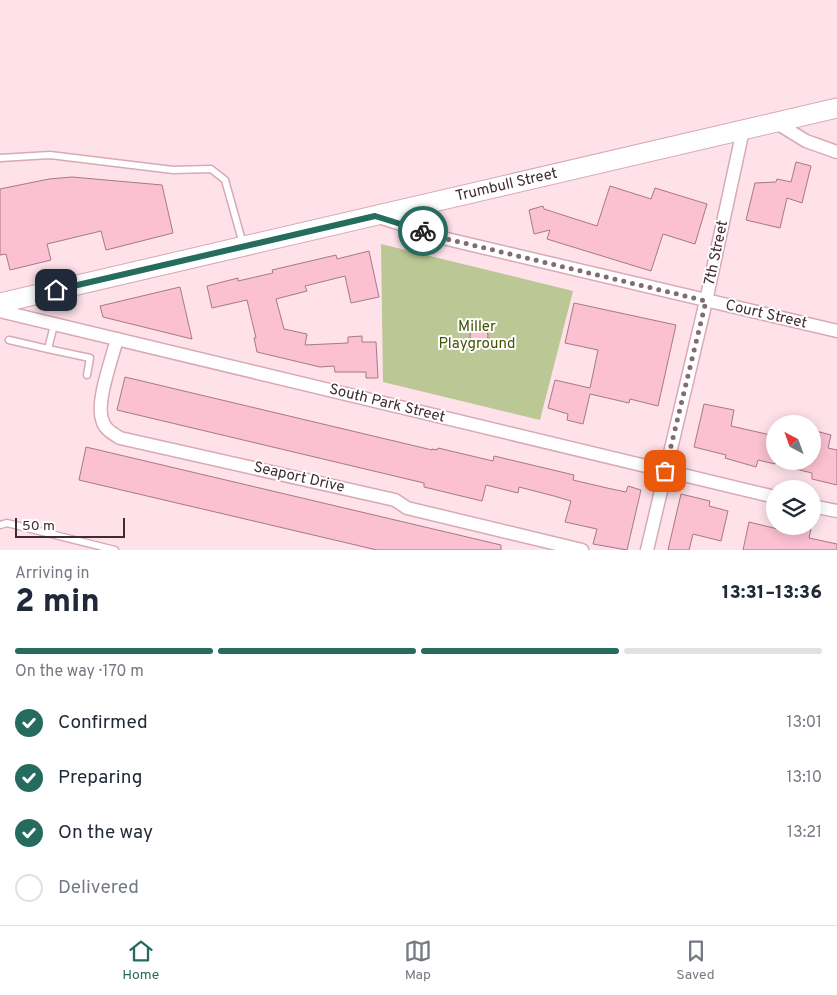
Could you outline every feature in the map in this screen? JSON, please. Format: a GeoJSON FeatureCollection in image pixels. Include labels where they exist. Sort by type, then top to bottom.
{"type":"FeatureCollection","features":[{"type":"Feature","properties":{"kind":"street","name":"Trumbull Street"},"geometry":{"type":"LineString","coordinates":[[0,303],[837,108]]}},
{"type":"Feature","properties":{"kind":"street"},"geometry":{"type":"LineString","coordinates":[[775,122],[806,141],[837,152]]}},
{"type":"Feature","properties":{"kind":"street","name":"7th Street"},"geometry":{"type":"LineString","coordinates":[[647,550],[706,301],[743,130]]}},
{"type":"Feature","properties":{"kind":"street","name":"Court Street"},"geometry":{"type":"LineString","coordinates":[[375,216],[447,239],[837,332]]}},
{"type":"Feature","properties":{"kind":"street","name":"South Park Street"},"geometry":{"type":"LineString","coordinates":[[0,312],[766,495]]}},
{"type":"Feature","properties":{"kind":"street","name":"Seaport Drive"},"geometry":{"type":"LineString","coordinates":[[117,339],[100,406],[102,420],[109,432],[120,438],[395,500],[407,508],[582,550]]}},
{"type":"Feature","properties":{"kind":"street"},"geometry":{"type":"LineString","coordinates":[[821,508],[837,511]]}},
{"type":"Feature","properties":{"kind":"lane"},"geometry":{"type":"LineString","coordinates":[[0,158],[50,155],[173,170],[211,169],[225,180],[243,246]]}},
{"type":"Feature","properties":{"kind":"lane"},"geometry":{"type":"LineString","coordinates":[[48,349],[54,325]]}},
{"type":"Feature","properties":{"kind":"lane"},"geometry":{"type":"LineString","coordinates":[[9,340],[90,358],[87,375]]}},
{"type":"Feature","properties":{"kind":"lane"},"geometry":{"type":"LineString","coordinates":[[0,525],[7,523],[115,550]]}},
{"type":"Feature","properties":{"kind":"green space","name":"Miller Playground"},"geometry":{"type":"Polygon","coordinates":[[[381,244],[573,291],[540,420],[383,382],[381,244]]]}},
{"type":"Feature","properties":{"kind":"building"},"geometry":{"type":"Polygon","coordinates":[[[796,162],[811,166],[802,203],[787,198],[780,228],[746,220],[755,183],[776,182],[777,179],[791,182],[796,162]]]}},
{"type":"Feature","properties":{"kind":"building"},"geometry":{"type":"Polygon","coordinates":[[[72,177],[162,185],[173,233],[106,250],[101,231],[47,244],[51,260],[10,270],[6,254],[0,255],[0,189],[49,179],[72,177]]]}},
{"type":"Feature","properties":{"kind":"building"},"geometry":{"type":"Polygon","coordinates":[[[610,186],[651,199],[655,188],[707,204],[695,244],[663,234],[651,271],[547,239],[550,230],[534,234],[529,210],[543,206],[544,209],[597,226],[610,186]]]}},
{"type":"Feature","properties":{"kind":"building"},"geometry":{"type":"Polygon","coordinates":[[[369,251],[379,297],[351,303],[345,276],[305,286],[307,291],[276,299],[284,329],[307,334],[305,345],[348,343],[348,337],[362,336],[362,342],[376,342],[378,378],[366,378],[366,372],[335,372],[334,366],[320,367],[257,352],[254,338],[256,338],[247,300],[212,308],[207,286],[238,278],[238,281],[273,273],[272,270],[336,255],[337,259],[369,251]]]}},
{"type":"Feature","properties":{"kind":"building"},"geometry":{"type":"Polygon","coordinates":[[[180,287],[192,339],[103,317],[100,306],[180,287]]]}},
{"type":"Feature","properties":{"kind":"building"},"geometry":{"type":"Polygon","coordinates":[[[574,303],[676,325],[658,406],[630,399],[629,403],[590,394],[583,424],[567,420],[568,414],[548,408],[555,380],[590,388],[598,350],[565,343],[574,303]]]}},
{"type":"Feature","properties":{"kind":"building"},"geometry":{"type":"Polygon","coordinates":[[[475,327],[483,327],[488,332],[486,343],[475,345],[470,340],[470,332],[475,327]]]}},
{"type":"Feature","properties":{"kind":"building"},"geometry":{"type":"Polygon","coordinates":[[[125,377],[432,450],[437,450],[438,448],[493,461],[494,456],[574,475],[573,480],[607,488],[626,492],[628,486],[641,490],[627,550],[593,544],[597,529],[565,522],[571,501],[554,496],[519,487],[518,493],[486,485],[482,501],[424,487],[424,483],[117,410],[125,377]]]}},
{"type":"Feature","properties":{"kind":"building"},"geometry":{"type":"Polygon","coordinates":[[[704,404],[734,410],[731,426],[766,434],[766,462],[758,460],[756,467],[725,458],[726,455],[694,447],[704,404]]]}},
{"type":"Feature","properties":{"kind":"building"},"geometry":{"type":"Polygon","coordinates":[[[821,432],[831,435],[828,448],[837,450],[837,485],[812,479],[812,473],[800,470],[821,470],[821,432]]]}},
{"type":"Feature","properties":{"kind":"building"},"geometry":{"type":"Polygon","coordinates":[[[86,447],[501,545],[501,550],[377,550],[79,480],[86,447]]]}},
{"type":"Feature","properties":{"kind":"building"},"geometry":{"type":"Polygon","coordinates":[[[681,494],[710,501],[709,506],[728,511],[721,541],[693,534],[689,550],[668,550],[681,494]]]}},
{"type":"Feature","properties":{"kind":"building"},"geometry":{"type":"Polygon","coordinates":[[[749,522],[766,526],[766,535],[810,535],[809,538],[837,544],[837,550],[743,550],[749,522]]]}},
{"type":"Feature","properties":{"kind":"way so far"},"geometry":{"type":"LineString","coordinates":[[423,231],[447,239],[706,301],[665,471]]}},
{"type":"Feature","properties":{"kind":"route"},"geometry":{"type":"LineString","coordinates":[[56,290],[375,216],[423,231]]}}]}
